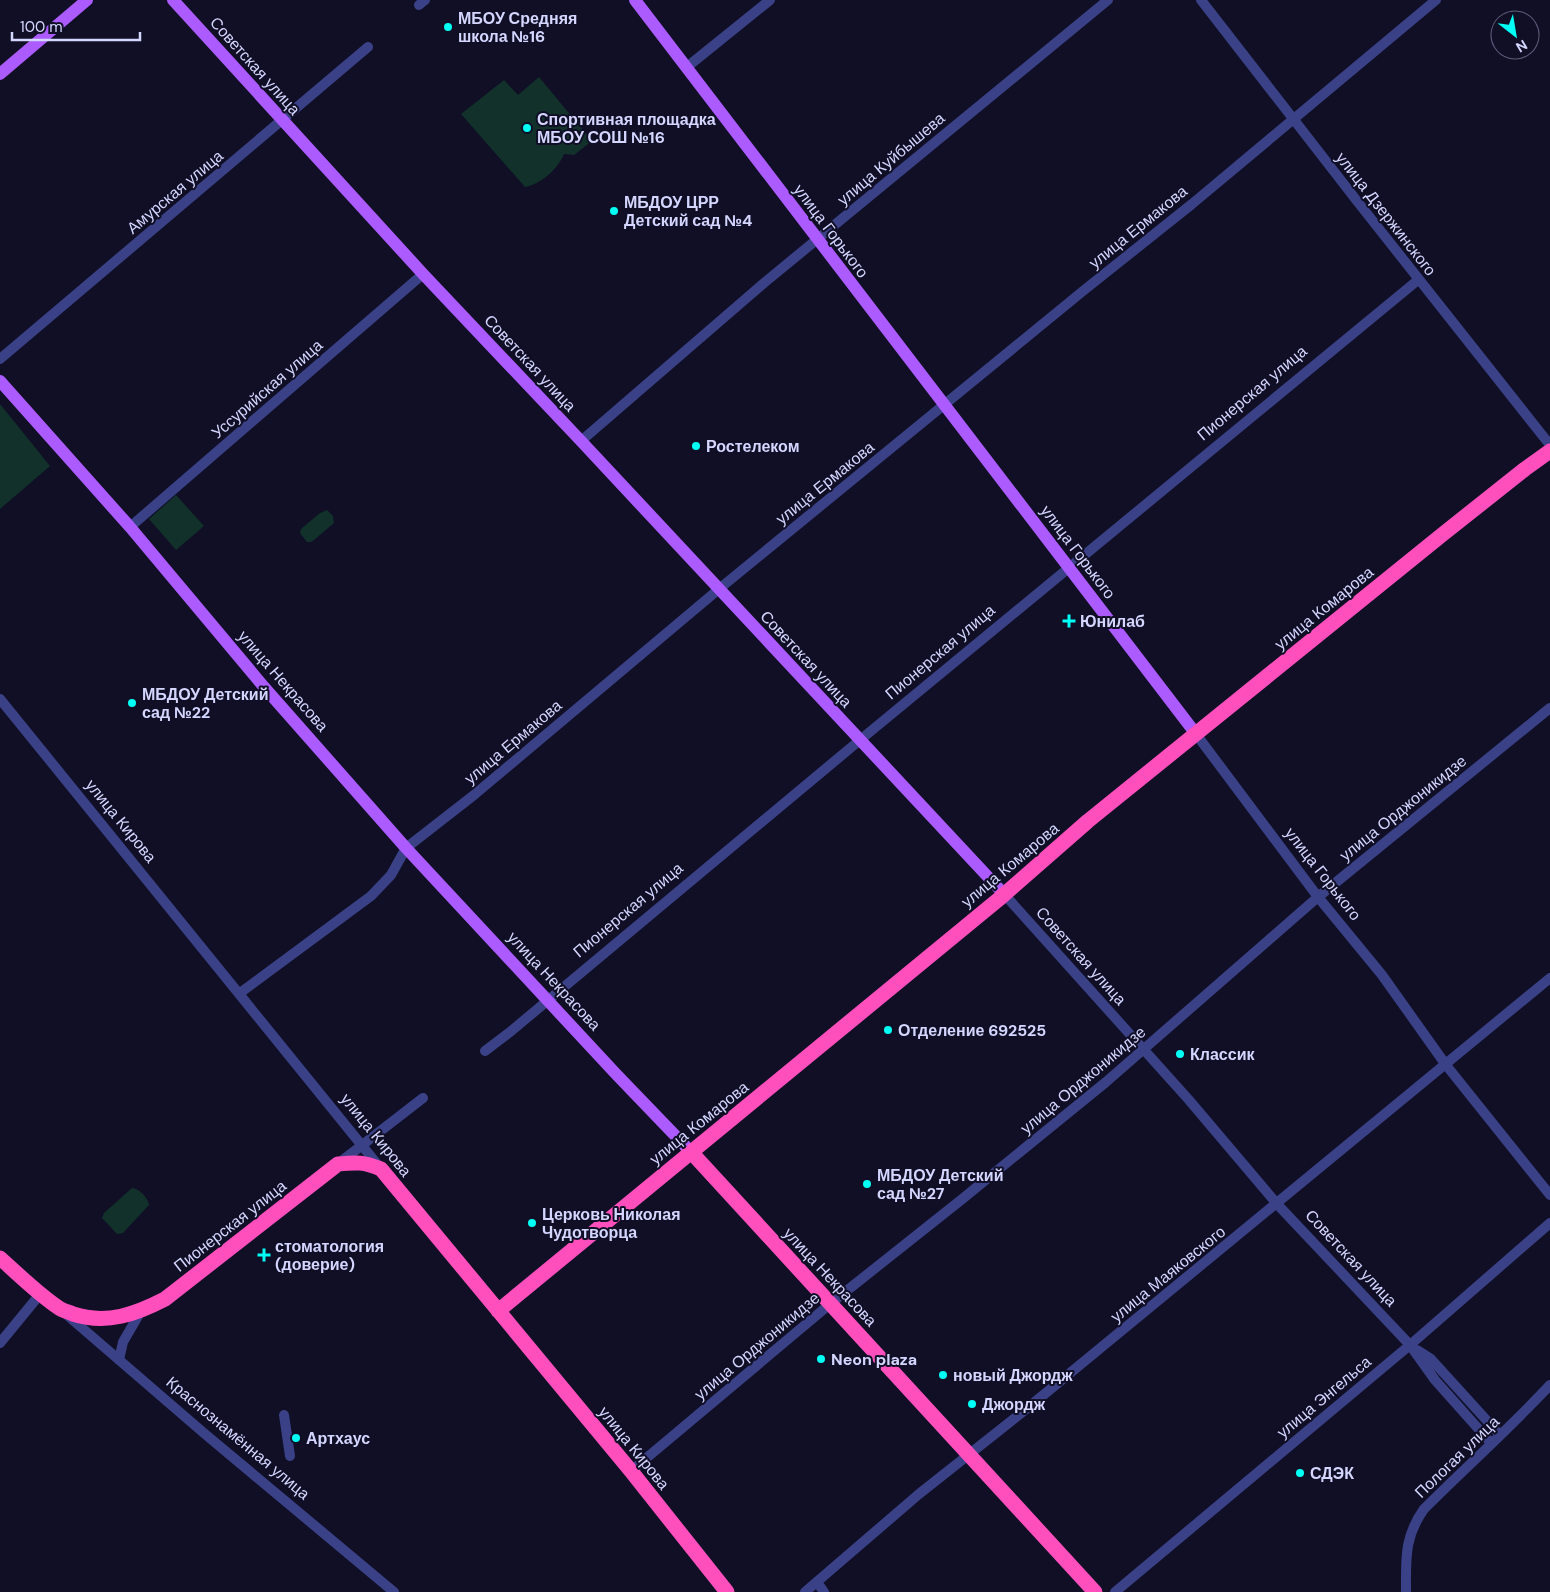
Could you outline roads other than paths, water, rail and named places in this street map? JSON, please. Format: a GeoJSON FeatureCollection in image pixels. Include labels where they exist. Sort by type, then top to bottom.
{"type":"FeatureCollection","features":[{"type":"Feature","properties":{"kind":"highway","name":"улица Комарова"},"geometry":{"type":"LineString","coordinates":[[498,1311],[1004,894],[1088,821],[1525,469],[1550,451]]}},
{"type":"Feature","properties":{"kind":"highway","name":"улица Некрасова"},"geometry":{"type":"LineString","coordinates":[[692,1153],[1095,1592]]}},
{"type":"Feature","properties":{"kind":"highway"},"geometry":{"type":"LineString","coordinates":[[338,1164],[366,1163],[382,1169]]}},
{"type":"Feature","properties":{"kind":"highway","name":"Пионерская улица"},"geometry":{"type":"LineString","coordinates":[[86,1318],[111,1318],[141,1311],[165,1299],[338,1164]]}},
{"type":"Feature","properties":{"kind":"highway","name":"улица Кирова"},"geometry":{"type":"LineString","coordinates":[[382,1169],[631,1471],[727,1592]]}},
{"type":"Feature","properties":{"kind":"highway","name":"Краснознамённая улица"},"geometry":{"type":"LineString","coordinates":[[0,1258],[60,1309],[86,1318]]}},
{"type":"Feature","properties":{"kind":"main road"},"geometry":{"type":"LineString","coordinates":[[0,74],[87,0]]}},
{"type":"Feature","properties":{"kind":"main road","name":"Советская улица"},"geometry":{"type":"LineString","coordinates":[[173,0],[423,274],[1004,894]]}},
{"type":"Feature","properties":{"kind":"main road","name":"улица Горького"},"geometry":{"type":"LineString","coordinates":[[634,0],[1196,734]]}},
{"type":"Feature","properties":{"kind":"main road","name":"улица Некрасова"},"geometry":{"type":"LineString","coordinates":[[0,381],[130,527],[264,687],[406,848],[692,1153]]}},
{"type":"Feature","properties":{"kind":"street"},"geometry":{"type":"LineString","coordinates":[[687,67],[770,0]]}},
{"type":"Feature","properties":{"kind":"street","name":"улица Куйбышева"},"geometry":{"type":"LineString","coordinates":[[581,441],[817,240],[1108,0]]}},
{"type":"Feature","properties":{"kind":"street","name":"улица Дзержинского"},"geometry":{"type":"LineString","coordinates":[[1201,0],[1418,280],[1550,445]]}},
{"type":"Feature","properties":{"kind":"street","name":"улица Ермакова"},"geometry":{"type":"LineString","coordinates":[[240,993],[371,896],[391,875],[406,848],[474,795],[719,589],[1083,290],[1192,204],[1436,0]]}},
{"type":"Feature","properties":{"kind":"street","name":"Амурская улица"},"geometry":{"type":"LineString","coordinates":[[0,359],[368,47]]}},
{"type":"Feature","properties":{"kind":"street","name":"Уссурийская улица"},"geometry":{"type":"LineString","coordinates":[[130,527],[423,274]]}},
{"type":"Feature","properties":{"kind":"street","name":"Пионерская улица"},"geometry":{"type":"LineString","coordinates":[[485,1051],[1418,280]]}},
{"type":"Feature","properties":{"kind":"street","name":"улица Кирова"},"geometry":{"type":"LineString","coordinates":[[0,699],[382,1169]]}},
{"type":"Feature","properties":{"kind":"street","name":"улица Орджоникидзе"},"geometry":{"type":"LineString","coordinates":[[631,1471],[830,1304],[961,1200],[1143,1050],[1318,897],[1550,708]]}},
{"type":"Feature","properties":{"kind":"street","name":"улица Горького"},"geometry":{"type":"LineString","coordinates":[[1196,734],[1318,897],[1382,974],[1446,1065],[1550,1195]]}},
{"type":"Feature","properties":{"kind":"street","name":"Советская улица"},"geometry":{"type":"LineString","coordinates":[[1004,894],[1189,1100],[1277,1204],[1410,1345],[1435,1380],[1491,1442]]}},
{"type":"Feature","properties":{"kind":"street","name":"улица Маяковского"},"geometry":{"type":"LineString","coordinates":[[805,1592],[919,1494],[1277,1204],[1550,978]]}},
{"type":"Feature","properties":{"kind":"street","name":"Пионерская улица"},"geometry":{"type":"LineString","coordinates":[[338,1164],[423,1098]]}},
{"type":"Feature","properties":{"kind":"street","name":"улица Энгельса"},"geometry":{"type":"LineString","coordinates":[[1115,1592],[1410,1345],[1550,1223]]}},
{"type":"Feature","properties":{"kind":"street"},"geometry":{"type":"LineString","coordinates":[[0,1343],[41,1293]]}},
{"type":"Feature","properties":{"kind":"street","name":"Краснознамённая улица"},"geometry":{"type":"LineString","coordinates":[[60,1309],[394,1592]]}},
{"type":"Feature","properties":{"kind":"street"},"geometry":{"type":"LineString","coordinates":[[120,1360],[123,1342],[141,1311]]}},
{"type":"Feature","properties":{"kind":"street","name":"Советская улица"},"geometry":{"type":"LineString","coordinates":[[1410,1345],[1431,1360],[1500,1435]]}},
{"type":"Feature","properties":{"kind":"street","name":"Пологая улица"},"geometry":{"type":"LineString","coordinates":[[1406,1592],[1408,1543],[1420,1515],[1550,1385]]}},
{"type":"Feature","properties":{"kind":"street"},"geometry":{"type":"LineString","coordinates":[[284,1415],[290,1456]]}},
{"type":"Feature","properties":{"kind":"street"},"geometry":{"type":"LineString","coordinates":[[817,1582],[824,1592]]}},
{"type":"Feature","properties":{"kind":"place","name":"МБОУ Средняя школа №16"},"geometry":{"type":"Point","coordinates":[448,27]}},
{"type":"Feature","properties":{"kind":"place","name":"Спортивная площадка МБОУ СОШ №16"},"geometry":{"type":"Point","coordinates":[527,128]}},
{"type":"Feature","properties":{"kind":"place","name":"МБДОУ ЦРР Детский сад №4"},"geometry":{"type":"Point","coordinates":[614,211]}},
{"type":"Feature","properties":{"kind":"place","name":"Ростелеком"},"geometry":{"type":"Point","coordinates":[696,446]}},
{"type":"Feature","properties":{"kind":"place","name":"Юнилаб"},"geometry":{"type":"Point","coordinates":[1069,621]}},
{"type":"Feature","properties":{"kind":"place","name":"МБДОУ Детский сад №22"},"geometry":{"type":"Point","coordinates":[132,703]}},
{"type":"Feature","properties":{"kind":"place","name":"Отделение 692525"},"geometry":{"type":"Point","coordinates":[888,1030]}},
{"type":"Feature","properties":{"kind":"place","name":"Классик"},"geometry":{"type":"Point","coordinates":[1180,1054]}},
{"type":"Feature","properties":{"kind":"place","name":"МБДОУ Детский сад №27"},"geometry":{"type":"Point","coordinates":[867,1184]}},
{"type":"Feature","properties":{"kind":"place","name":"Церковь Николая Чудотворца"},"geometry":{"type":"Point","coordinates":[532,1223]}},
{"type":"Feature","properties":{"kind":"place","name":"стоматология (доверие)"},"geometry":{"type":"Point","coordinates":[264,1255]}},
{"type":"Feature","properties":{"kind":"place","name":"Neon plaza"},"geometry":{"type":"Point","coordinates":[821,1359]}},
{"type":"Feature","properties":{"kind":"place","name":"новый Джордж"},"geometry":{"type":"Point","coordinates":[943,1375]}},
{"type":"Feature","properties":{"kind":"place","name":"Джордж"},"geometry":{"type":"Point","coordinates":[972,1404]}},
{"type":"Feature","properties":{"kind":"place","name":"Артхаус"},"geometry":{"type":"Point","coordinates":[296,1438]}},
{"type":"Feature","properties":{"kind":"place","name":"СДЭК"},"geometry":{"type":"Point","coordinates":[1300,1473]}}]}
